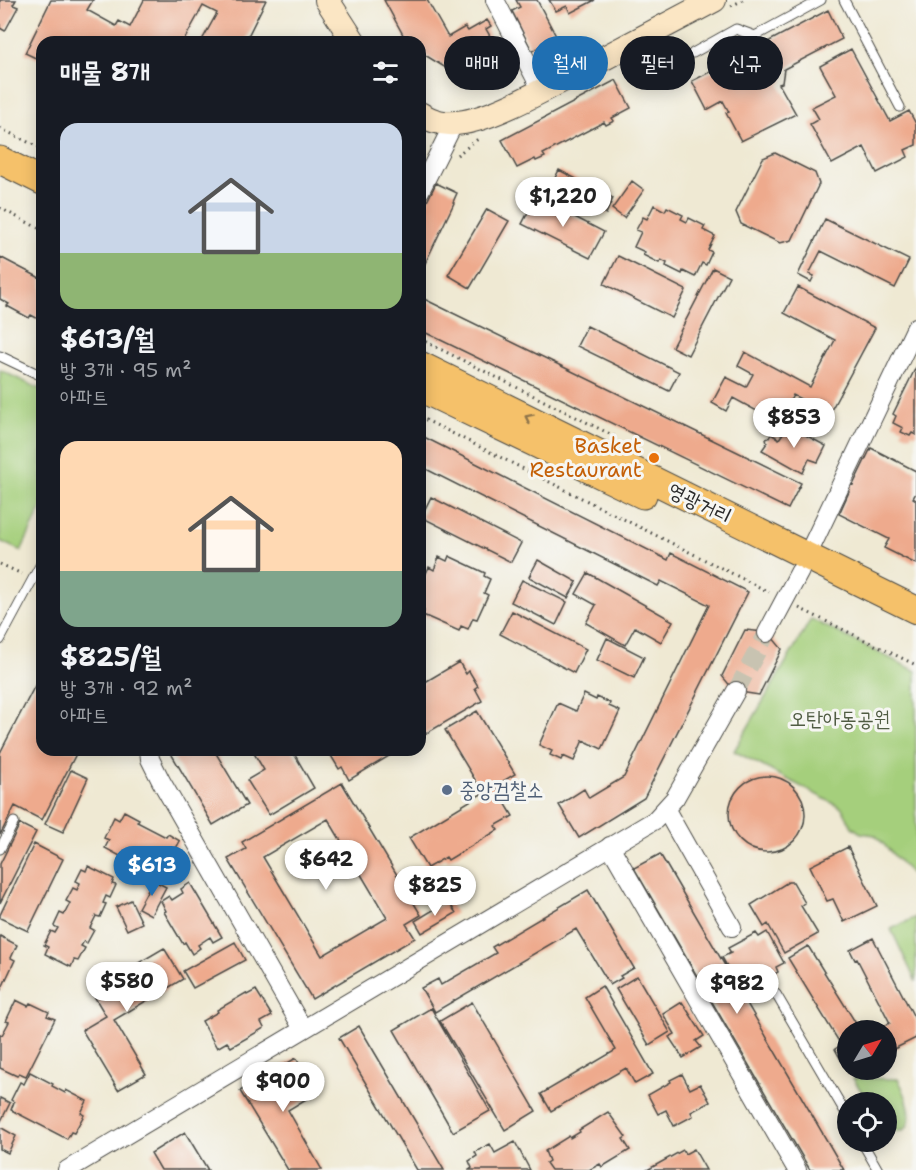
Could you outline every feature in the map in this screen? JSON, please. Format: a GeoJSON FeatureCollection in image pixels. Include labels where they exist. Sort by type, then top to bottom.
{"type":"FeatureCollection","features":[{"type":"Feature","properties":{"kind":"main road"},"geometry":{"type":"LineString","coordinates":[[0,160],[36,178]]}},
{"type":"Feature","properties":{"kind":"main road"},"geometry":{"type":"LineString","coordinates":[[0,180],[36,198]]}},
{"type":"Feature","properties":{"kind":"main road","name":"영광거리"},"geometry":{"type":"LineString","coordinates":[[426,367],[803,563],[916,629]]}},
{"type":"Feature","properties":{"kind":"main road","name":"영광거리"},"geometry":{"type":"LineString","coordinates":[[426,391],[803,563],[916,610]]}},
{"type":"Feature","properties":{"kind":"street"},"geometry":{"type":"LineString","coordinates":[[327,0],[350,36]]}},
{"type":"Feature","properties":{"kind":"street"},"geometry":{"type":"LineString","coordinates":[[495,0],[542,91]]}},
{"type":"Feature","properties":{"kind":"street"},"geometry":{"type":"LineString","coordinates":[[426,117],[440,123],[454,123],[482,117],[542,91],[714,0]]}},
{"type":"Feature","properties":{"kind":"street"},"geometry":{"type":"LineString","coordinates":[[426,179],[454,123]]}},
{"type":"Feature","properties":{"kind":"street"},"geometry":{"type":"LineString","coordinates":[[767,633],[916,327]]}},
{"type":"Feature","properties":{"kind":"street"},"geometry":{"type":"LineString","coordinates":[[67,1170],[655,820],[675,798],[736,691]]}},
{"type":"Feature","properties":{"kind":"street"},"geometry":{"type":"LineString","coordinates":[[150,756],[161,781],[303,1029]]}},
{"type":"Feature","properties":{"kind":"street"},"geometry":{"type":"LineString","coordinates":[[666,810],[732,927]]}},
{"type":"Feature","properties":{"kind":"street"},"geometry":{"type":"LineString","coordinates":[[610,846],[797,1170]]}},
{"type":"Feature","properties":{"kind":"lane"},"geometry":{"type":"LineString","coordinates":[[695,52],[736,29],[755,36],[821,0]]}},
{"type":"Feature","properties":{"kind":"lane"},"geometry":{"type":"LineString","coordinates":[[844,0],[900,107]]}},
{"type":"Feature","properties":{"kind":"lane"},"geometry":{"type":"LineString","coordinates":[[0,356],[36,373]]}},
{"type":"Feature","properties":{"kind":"lane"},"geometry":{"type":"LineString","coordinates":[[0,639],[36,572]]}},
{"type":"Feature","properties":{"kind":"lane"},"geometry":{"type":"LineString","coordinates":[[0,849],[14,822]]}},
{"type":"Feature","properties":{"kind":"lane"},"geometry":{"type":"LineString","coordinates":[[776,994],[837,1098]]}},
{"type":"Feature","properties":{"kind":"lane"},"geometry":{"type":"LineString","coordinates":[[868,1152],[878,1170]]}},
{"type":"Feature","properties":{"kind":"path"},"geometry":{"type":"LineString","coordinates":[[0,128],[36,146]]}},
{"type":"Feature","properties":{"kind":"path"},"geometry":{"type":"LineString","coordinates":[[0,208],[36,227]]}},
{"type":"Feature","properties":{"kind":"path"},"geometry":{"type":"LineString","coordinates":[[426,420],[916,665]]}},
{"type":"Feature","properties":{"kind":"path"},"geometry":{"type":"LineString","coordinates":[[0,564],[32,578]]}},
{"type":"Feature","properties":{"kind":"green space"},"geometry":{"type":"Polygon","coordinates":[[[0,370],[36,387],[36,520],[21,551],[0,541],[0,370]]]}},
{"type":"Feature","properties":{"kind":"green space","name":"오탄아동공원"},"geometry":{"type":"Polygon","coordinates":[[[811,619],[916,671],[916,879],[875,835],[861,833],[852,827],[842,808],[734,751],[811,619]]]}},
{"type":"Feature","properties":{"kind":"green space"},"geometry":{"type":"Polygon","coordinates":[[[916,917],[916,982],[891,929],[916,917]]]}},
{"type":"Feature","properties":{"kind":"green space"},"geometry":{"type":"Polygon","coordinates":[[[898,1079],[906,1098],[910,1119],[905,1129],[897,1131],[897,1092],[862,1092],[854,1080],[898,1079]]]}},
{"type":"Feature","properties":{"kind":"building"},"geometry":{"type":"Polygon","coordinates":[[[0,0],[16,0],[13,5],[18,7],[5,31],[0,28],[0,0]]]}},
{"type":"Feature","properties":{"kind":"building"},"geometry":{"type":"Polygon","coordinates":[[[51,0],[93,0],[87,10],[116,26],[119,21],[130,27],[144,0],[266,0],[248,36],[204,36],[217,13],[203,6],[186,36],[36,36],[36,58],[25,53],[51,0]]]}},
{"type":"Feature","properties":{"kind":"building"},"geometry":{"type":"Polygon","coordinates":[[[384,0],[427,0],[447,36],[444,36],[444,67],[426,56],[426,36],[404,36],[384,0]]]}},
{"type":"Feature","properties":{"kind":"building"},"geometry":{"type":"Polygon","coordinates":[[[516,0],[537,0],[556,36],[532,36],[532,51],[512,11],[520,7],[516,0]]]}},
{"type":"Feature","properties":{"kind":"building"},"geometry":{"type":"Polygon","coordinates":[[[549,0],[595,0],[570,13],[567,6],[556,11],[549,0]]]}},
{"type":"Feature","properties":{"kind":"building"},"geometry":{"type":"Polygon","coordinates":[[[828,10],[842,39],[784,69],[783,76],[783,36],[779,36],[828,10]]]}},
{"type":"Feature","properties":{"kind":"building"},"geometry":{"type":"Polygon","coordinates":[[[487,20],[491,26],[486,29],[490,36],[450,36],[465,27],[468,31],[487,20]]]}},
{"type":"Feature","properties":{"kind":"building"},"geometry":{"type":"Polygon","coordinates":[[[851,49],[890,121],[909,111],[916,124],[916,145],[905,150],[908,157],[877,173],[864,147],[832,164],[810,124],[819,119],[812,107],[836,95],[820,66],[851,49]]]}},
{"type":"Feature","properties":{"kind":"building"},"geometry":{"type":"Polygon","coordinates":[[[707,74],[707,90],[782,90],[796,114],[741,141],[726,113],[729,112],[723,101],[707,110],[695,87],[695,80],[707,74]]]}},
{"type":"Feature","properties":{"kind":"building"},"geometry":{"type":"Polygon","coordinates":[[[616,80],[631,108],[612,118],[614,121],[606,125],[604,122],[543,154],[545,157],[517,168],[502,140],[597,90],[608,90],[608,84],[616,80]]]}},
{"type":"Feature","properties":{"kind":"building"},"geometry":{"type":"Polygon","coordinates":[[[775,153],[815,173],[819,184],[792,240],[780,243],[741,224],[736,212],[763,158],[775,153]]]}},
{"type":"Feature","properties":{"kind":"building"},"geometry":{"type":"Polygon","coordinates":[[[559,170],[613,198],[606,214],[551,186],[559,170]]]}},
{"type":"Feature","properties":{"kind":"building"},"geometry":{"type":"Polygon","coordinates":[[[632,181],[644,190],[624,218],[612,209],[632,181]]]}},
{"type":"Feature","properties":{"kind":"building"},"geometry":{"type":"Polygon","coordinates":[[[436,183],[457,193],[426,261],[426,204],[436,183]]]}},
{"type":"Feature","properties":{"kind":"building"},"geometry":{"type":"Polygon","coordinates":[[[536,197],[604,232],[590,258],[522,224],[536,197]]]}},
{"type":"Feature","properties":{"kind":"building"},"geometry":{"type":"Polygon","coordinates":[[[654,205],[665,211],[667,207],[683,215],[681,219],[687,222],[689,218],[705,226],[703,230],[715,236],[708,250],[712,252],[706,265],[702,263],[695,277],[683,271],[682,274],[666,266],[667,263],[661,260],[659,263],[643,255],[645,252],[634,247],[641,232],[636,230],[643,217],[647,219],[654,205]]]}},
{"type":"Feature","properties":{"kind":"building"},"geometry":{"type":"Polygon","coordinates":[[[487,209],[509,221],[470,288],[448,275],[487,209]]]}},
{"type":"Feature","properties":{"kind":"building"},"geometry":{"type":"Polygon","coordinates":[[[825,219],[909,260],[895,288],[821,251],[809,274],[814,276],[811,282],[798,275],[825,219]]]}},
{"type":"Feature","properties":{"kind":"building"},"geometry":{"type":"Polygon","coordinates":[[[618,256],[686,290],[672,318],[604,284],[618,256]]]}},
{"type":"Feature","properties":{"kind":"building"},"geometry":{"type":"Polygon","coordinates":[[[0,257],[36,276],[36,318],[31,315],[29,318],[7,306],[9,304],[0,299],[0,257]]]}},
{"type":"Feature","properties":{"kind":"building"},"geometry":{"type":"Polygon","coordinates":[[[713,268],[729,276],[688,355],[672,347],[713,268]]]}},
{"type":"Feature","properties":{"kind":"building"},"geometry":{"type":"Polygon","coordinates":[[[798,287],[875,328],[829,414],[793,395],[779,423],[733,398],[726,411],[712,403],[726,377],[746,387],[753,374],[738,366],[745,352],[810,387],[835,340],[784,313],[798,287]]]}},
{"type":"Feature","properties":{"kind":"building"},"geometry":{"type":"Polygon","coordinates":[[[426,300],[801,483],[788,509],[426,333],[426,300]]]}},
{"type":"Feature","properties":{"kind":"building"},"geometry":{"type":"Polygon","coordinates":[[[587,326],[679,372],[669,391],[577,346],[587,326]]]}},
{"type":"Feature","properties":{"kind":"building"},"geometry":{"type":"Polygon","coordinates":[[[916,367],[916,435],[912,433],[910,436],[901,432],[903,428],[893,423],[896,416],[893,414],[916,367]]]}},
{"type":"Feature","properties":{"kind":"building"},"geometry":{"type":"Polygon","coordinates":[[[787,425],[826,446],[818,462],[809,459],[803,473],[762,450],[767,443],[766,439],[771,434],[779,439],[787,425]]]}},
{"type":"Feature","properties":{"kind":"building"},"geometry":{"type":"Polygon","coordinates":[[[426,438],[668,560],[671,553],[748,592],[644,798],[579,838],[559,805],[584,789],[589,798],[624,777],[709,605],[661,581],[658,586],[426,469],[426,438]]]}},
{"type":"Feature","properties":{"kind":"building"},"geometry":{"type":"Polygon","coordinates":[[[871,448],[916,471],[916,493],[913,498],[916,500],[916,564],[884,548],[889,539],[839,514],[851,484],[853,485],[871,448]]]}},
{"type":"Feature","properties":{"kind":"building"},"geometry":{"type":"Polygon","coordinates":[[[431,497],[521,543],[511,562],[426,520],[426,507],[431,497]]]}},
{"type":"Feature","properties":{"kind":"building"},"geometry":{"type":"Polygon","coordinates":[[[449,556],[485,573],[484,576],[490,579],[484,593],[488,595],[477,619],[473,618],[468,629],[461,626],[459,631],[426,616],[426,573],[429,567],[434,570],[439,557],[447,561],[449,556]]]}},
{"type":"Feature","properties":{"kind":"building"},"geometry":{"type":"Polygon","coordinates":[[[538,560],[577,582],[568,598],[529,577],[538,560]]]}},
{"type":"Feature","properties":{"kind":"building"},"geometry":{"type":"Polygon","coordinates":[[[588,573],[673,621],[661,642],[635,627],[625,645],[586,623],[596,605],[576,594],[588,573]]]}},
{"type":"Feature","properties":{"kind":"building"},"geometry":{"type":"Polygon","coordinates":[[[522,580],[567,602],[556,625],[511,602],[522,580]]]}},
{"type":"Feature","properties":{"kind":"building"},"geometry":{"type":"Polygon","coordinates":[[[512,611],[586,649],[574,673],[500,634],[512,611]]]}},
{"type":"Feature","properties":{"kind":"building"},"geometry":{"type":"Polygon","coordinates":[[[745,630],[764,632],[772,637],[782,649],[759,695],[740,692],[732,688],[722,676],[745,630]]]}},
{"type":"Feature","properties":{"kind":"building"},"geometry":{"type":"Polygon","coordinates":[[[607,638],[644,657],[634,678],[597,660],[607,638]]]}},
{"type":"Feature","properties":{"kind":"building"},"geometry":{"type":"Polygon","coordinates":[[[459,662],[466,674],[469,671],[478,686],[475,688],[482,701],[426,734],[426,681],[459,662]]]}},
{"type":"Feature","properties":{"kind":"building"},"geometry":{"type":"Polygon","coordinates":[[[36,684],[36,756],[75,756],[42,820],[15,806],[0,835],[0,753],[36,684]]]}},
{"type":"Feature","properties":{"kind":"building"},"geometry":{"type":"Polygon","coordinates":[[[584,694],[610,703],[609,706],[620,711],[602,749],[583,740],[574,761],[563,756],[561,760],[550,755],[552,751],[539,745],[558,703],[576,711],[584,694]]]}},
{"type":"Feature","properties":{"kind":"building"},"geometry":{"type":"Polygon","coordinates":[[[477,711],[515,774],[495,786],[513,816],[495,826],[498,830],[448,860],[446,857],[427,868],[409,838],[483,793],[445,730],[477,711]]]}},
{"type":"Feature","properties":{"kind":"building"},"geometry":{"type":"Polygon","coordinates":[[[173,756],[218,756],[247,805],[213,825],[173,756]]]}},
{"type":"Feature","properties":{"kind":"building"},"geometry":{"type":"Polygon","coordinates":[[[256,756],[295,756],[314,788],[269,815],[247,780],[264,770],[256,756]]]}},
{"type":"Feature","properties":{"kind":"building"},"geometry":{"type":"Polygon","coordinates":[[[331,756],[389,756],[349,780],[342,767],[339,769],[331,756]]]}},
{"type":"Feature","properties":{"kind":"building"},"geometry":{"type":"Polygon","coordinates":[[[71,770],[88,778],[63,832],[45,824],[71,770]]]}},
{"type":"Feature","properties":{"kind":"building"},"geometry":{"type":"Polygon","coordinates":[[[767,776],[782,779],[794,787],[802,799],[805,814],[802,829],[794,841],[782,849],[767,852],[752,849],[740,841],[732,829],[729,814],[732,799],[740,787],[752,779],[767,776]]]}},
{"type":"Feature","properties":{"kind":"building"},"geometry":{"type":"Polygon","coordinates":[[[342,783],[421,915],[406,924],[415,938],[312,999],[228,859],[246,849],[242,842],[342,783]],[[328,819],[263,857],[322,956],[387,918],[328,819]]]}},
{"type":"Feature","properties":{"kind":"building"},"geometry":{"type":"Polygon","coordinates":[[[124,811],[139,819],[137,822],[166,837],[168,834],[180,841],[175,850],[180,853],[170,873],[165,870],[161,878],[105,848],[109,840],[104,838],[114,817],[119,820],[124,811]]]}},
{"type":"Feature","properties":{"kind":"building"},"geometry":{"type":"Polygon","coordinates":[[[20,824],[36,832],[0,903],[0,864],[20,824]]]}},
{"type":"Feature","properties":{"kind":"building"},"geometry":{"type":"Polygon","coordinates":[[[34,844],[63,859],[28,931],[0,918],[0,915],[34,844]]]}},
{"type":"Feature","properties":{"kind":"building"},"geometry":{"type":"Polygon","coordinates":[[[848,847],[877,906],[844,922],[833,899],[827,901],[810,866],[848,847]]]}},
{"type":"Feature","properties":{"kind":"building"},"geometry":{"type":"Polygon","coordinates":[[[660,854],[844,1170],[810,1170],[634,868],[660,854]]]}},
{"type":"Feature","properties":{"kind":"building"},"geometry":{"type":"Polygon","coordinates":[[[88,866],[114,879],[112,884],[116,885],[110,898],[106,896],[103,903],[106,904],[100,917],[96,916],[90,928],[94,930],[87,943],[84,941],[81,946],[85,948],[78,961],[74,960],[71,967],[45,954],[48,947],[44,945],[51,931],[55,933],[58,928],[54,926],[60,913],[64,915],[70,903],[66,901],[73,888],[77,890],[80,883],[76,881],[82,869],[86,871],[88,866]]]}},
{"type":"Feature","properties":{"kind":"building"},"geometry":{"type":"Polygon","coordinates":[[[153,880],[166,887],[151,915],[138,908],[153,880]]]}},
{"type":"Feature","properties":{"kind":"building"},"geometry":{"type":"Polygon","coordinates":[[[788,882],[793,882],[805,903],[801,906],[818,934],[784,953],[768,924],[764,927],[751,905],[788,882]]]}},
{"type":"Feature","properties":{"kind":"building"},"geometry":{"type":"Polygon","coordinates":[[[190,883],[222,937],[213,942],[210,937],[198,945],[200,948],[192,954],[185,942],[183,944],[164,912],[166,911],[161,901],[169,896],[172,900],[183,893],[181,889],[190,883]]]}},
{"type":"Feature","properties":{"kind":"building"},"geometry":{"type":"Polygon","coordinates":[[[588,890],[634,968],[620,976],[622,978],[610,985],[576,929],[435,1012],[421,988],[438,979],[441,985],[496,953],[492,947],[588,890]]]}},
{"type":"Feature","properties":{"kind":"building"},"geometry":{"type":"Polygon","coordinates":[[[131,900],[142,923],[127,930],[116,907],[131,900]]]}},
{"type":"Feature","properties":{"kind":"building"},"geometry":{"type":"Polygon","coordinates":[[[448,901],[456,913],[422,933],[415,921],[448,901]]]}},
{"type":"Feature","properties":{"kind":"building"},"geometry":{"type":"Polygon","coordinates":[[[767,932],[784,963],[776,967],[778,972],[751,988],[748,983],[739,988],[722,957],[731,953],[728,948],[756,933],[759,937],[767,932]]]}},
{"type":"Feature","properties":{"kind":"building"},"geometry":{"type":"Polygon","coordinates":[[[0,936],[17,945],[11,958],[15,960],[0,992],[0,936]]]}},
{"type":"Feature","properties":{"kind":"building"},"geometry":{"type":"Polygon","coordinates":[[[873,938],[916,1021],[916,1038],[897,1048],[897,1020],[888,1020],[857,959],[855,960],[850,950],[873,938]]]}},
{"type":"Feature","properties":{"kind":"building"},"geometry":{"type":"Polygon","coordinates":[[[235,942],[245,960],[193,988],[183,971],[235,942]]]}},
{"type":"Feature","properties":{"kind":"building"},"geometry":{"type":"Polygon","coordinates":[[[808,946],[854,1020],[837,1020],[837,1038],[788,958],[808,946]]]}},
{"type":"Feature","properties":{"kind":"building"},"geometry":{"type":"Polygon","coordinates":[[[164,948],[183,979],[114,1020],[146,1074],[118,1090],[82,1030],[106,1016],[91,991],[164,948]]]}},
{"type":"Feature","properties":{"kind":"building"},"geometry":{"type":"Polygon","coordinates":[[[637,976],[670,1032],[649,1045],[616,989],[637,976]]]}},
{"type":"Feature","properties":{"kind":"building"},"geometry":{"type":"Polygon","coordinates":[[[602,986],[653,1074],[635,1084],[626,1068],[551,1111],[541,1094],[616,1050],[585,997],[602,986]]]}},
{"type":"Feature","properties":{"kind":"building"},"geometry":{"type":"Polygon","coordinates":[[[256,990],[272,1016],[261,1022],[264,1028],[231,1047],[227,1042],[217,1048],[202,1021],[246,993],[247,995],[256,990]]]}},
{"type":"Feature","properties":{"kind":"building"},"geometry":{"type":"Polygon","coordinates":[[[16,1000],[28,1006],[30,1003],[49,1012],[47,1016],[55,1019],[26,1076],[19,1073],[17,1076],[0,1068],[0,1034],[2,1035],[9,1022],[6,1021],[16,1000]]]}},
{"type":"Feature","properties":{"kind":"building"},"geometry":{"type":"Polygon","coordinates":[[[472,1002],[536,1111],[505,1130],[440,1021],[472,1002]]]}},
{"type":"Feature","properties":{"kind":"building"},"geometry":{"type":"Polygon","coordinates":[[[682,1002],[704,1036],[696,1041],[701,1047],[683,1058],[669,1037],[675,1034],[663,1014],[682,1002]]]}},
{"type":"Feature","properties":{"kind":"building"},"geometry":{"type":"Polygon","coordinates":[[[431,1008],[490,1111],[453,1132],[394,1030],[431,1008]]]}},
{"type":"Feature","properties":{"kind":"building"},"geometry":{"type":"Polygon","coordinates":[[[359,1026],[444,1170],[417,1170],[339,1038],[359,1026]]]}},
{"type":"Feature","properties":{"kind":"building"},"geometry":{"type":"Polygon","coordinates":[[[296,1058],[316,1093],[288,1110],[322,1170],[288,1170],[240,1091],[296,1058]]]}},
{"type":"Feature","properties":{"kind":"building"},"geometry":{"type":"Polygon","coordinates":[[[30,1072],[65,1093],[66,1090],[87,1101],[81,1113],[84,1115],[74,1133],[71,1132],[67,1139],[11,1110],[14,1102],[11,1100],[20,1082],[24,1084],[30,1072]]]}},
{"type":"Feature","properties":{"kind":"building"},"geometry":{"type":"Polygon","coordinates":[[[682,1074],[690,1089],[700,1084],[710,1102],[691,1112],[693,1116],[674,1126],[666,1110],[658,1114],[648,1095],[682,1074]]]}},
{"type":"Feature","properties":{"kind":"building"},"geometry":{"type":"Polygon","coordinates":[[[0,1098],[10,1103],[0,1123],[0,1098]]]}},
{"type":"Feature","properties":{"kind":"building"},"geometry":{"type":"Polygon","coordinates":[[[608,1112],[626,1137],[623,1139],[630,1150],[602,1167],[600,1164],[589,1170],[551,1170],[546,1163],[549,1161],[545,1151],[580,1132],[579,1130],[608,1112]]]}},
{"type":"Feature","properties":{"kind":"building"},"geometry":{"type":"Polygon","coordinates":[[[0,1127],[16,1136],[8,1153],[0,1149],[0,1127]]]}},
{"type":"Feature","properties":{"kind":"building"},"geometry":{"type":"Polygon","coordinates":[[[185,1132],[208,1170],[161,1170],[151,1153],[185,1132]]]}},
{"type":"Feature","properties":{"kind":"building"},"geometry":{"type":"Polygon","coordinates":[[[515,1142],[530,1170],[469,1170],[472,1168],[469,1161],[477,1156],[475,1152],[490,1144],[495,1153],[515,1142]]]}},
{"type":"Feature","properties":{"kind":"building"},"geometry":{"type":"Polygon","coordinates":[[[694,1149],[706,1170],[647,1170],[683,1150],[685,1154],[694,1149]]]}},
{"type":"Feature","properties":{"kind":"tunnel"},"geometry":{"type":"LineString","coordinates":[[736,691],[767,633]]}},
{"type":"Feature","properties":{"kind":"place","name":"Basket Restaurant"},"geometry":{"type":"Point","coordinates":[654,458]}},
{"type":"Feature","properties":{"kind":"place","name":"중앙검찰소"},"geometry":{"type":"Point","coordinates":[447,790]}}]}
